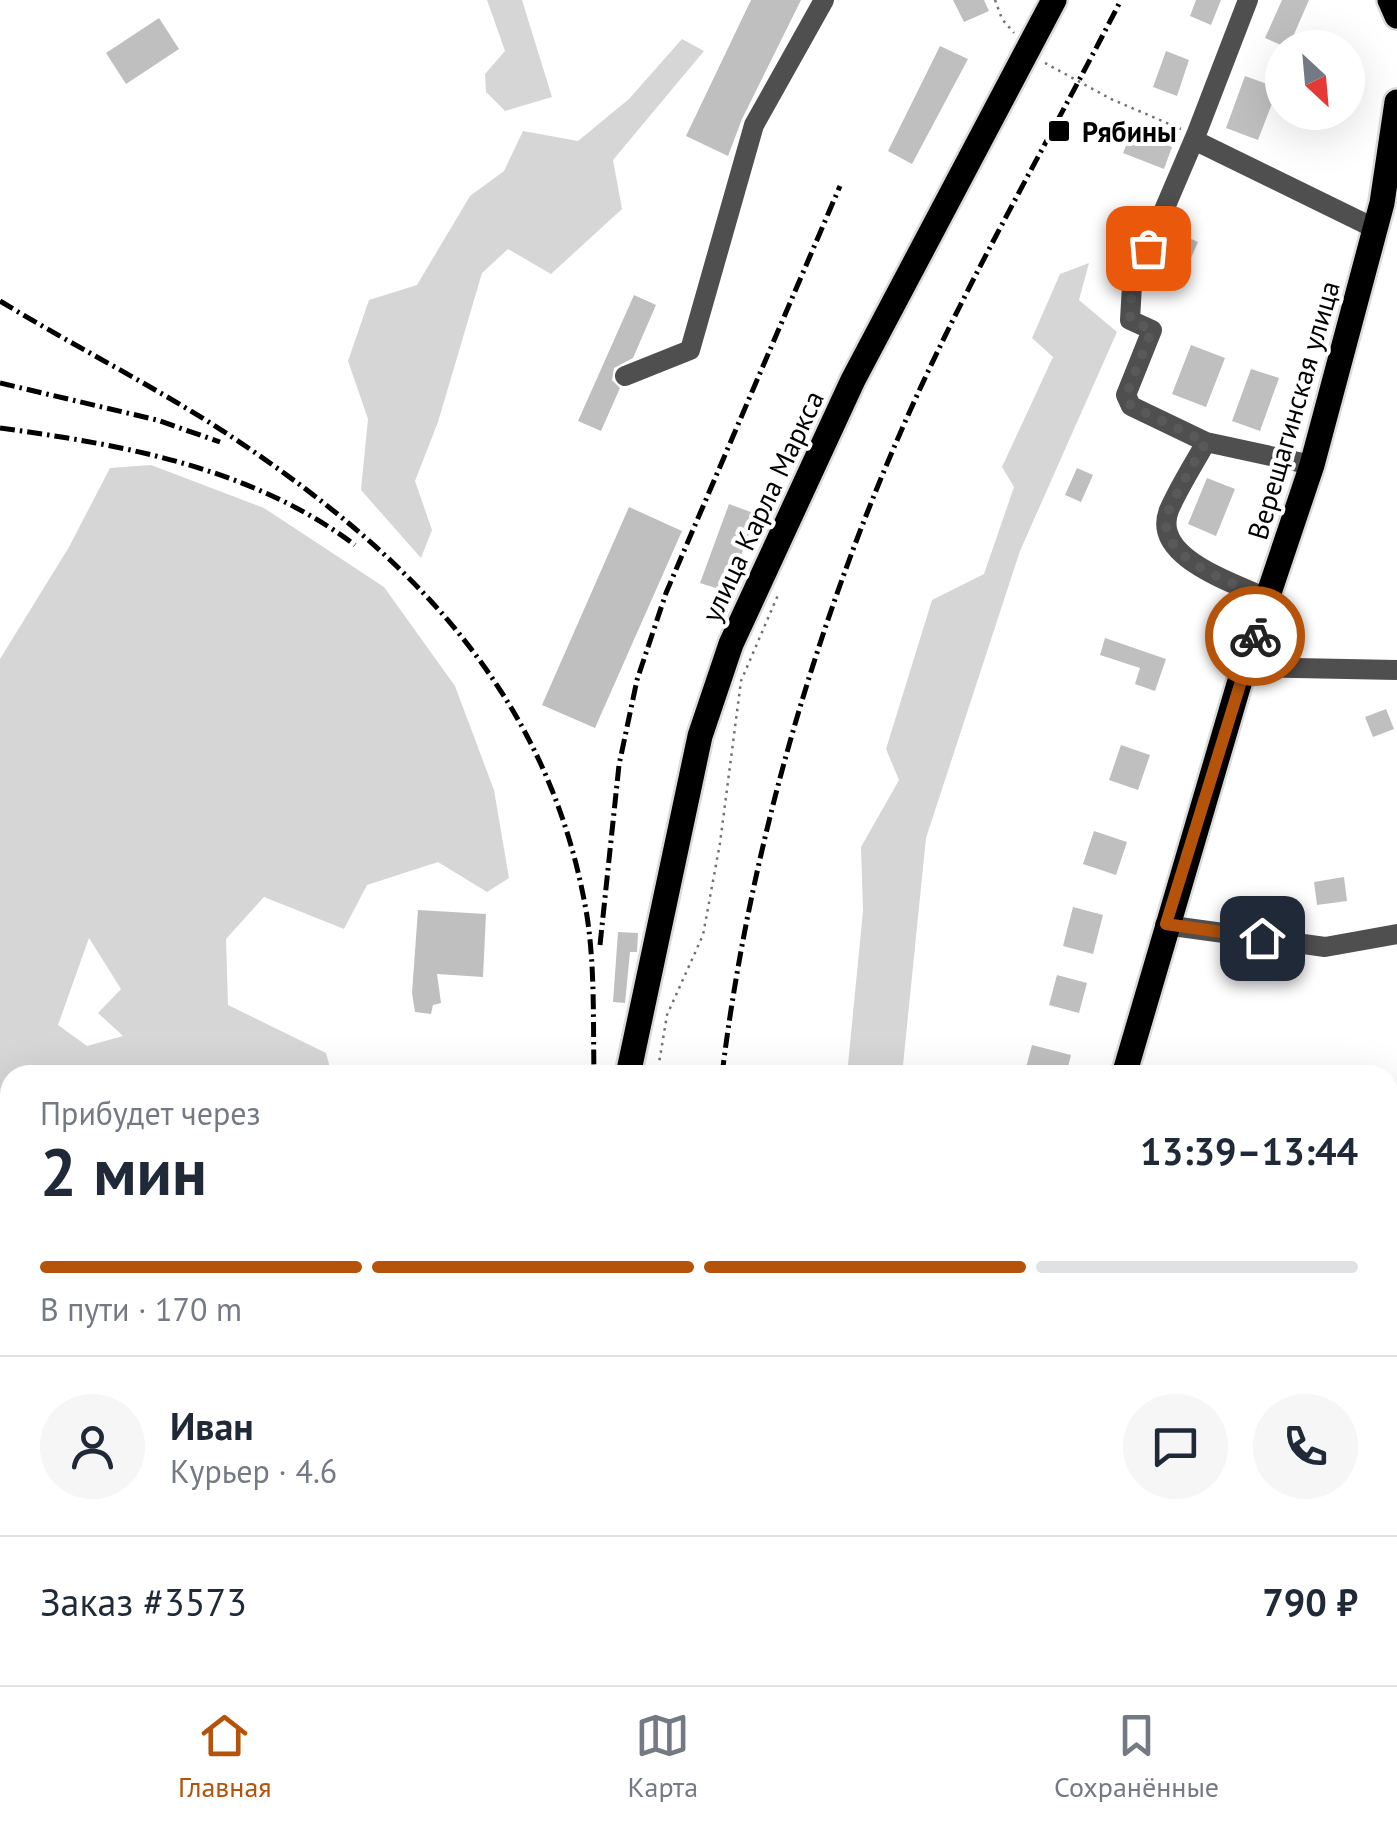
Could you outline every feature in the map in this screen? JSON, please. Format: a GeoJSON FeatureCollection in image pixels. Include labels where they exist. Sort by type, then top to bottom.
{"type":"FeatureCollection","features":[{"type":"Feature","properties":{"kind":"main road","name":"улица Карла Маркса"},"geometry":{"type":"LineString","coordinates":[[630,1065],[700,736],[731,644],[852,380],[1054,0]]}},
{"type":"Feature","properties":{"kind":"main road"},"geometry":{"type":"LineString","coordinates":[[1390,0],[1397,16]]}},
{"type":"Feature","properties":{"kind":"main road","name":"Верещагинская улица"},"geometry":{"type":"LineString","coordinates":[[1127,1065],[1244,667],[1312,465],[1376,230],[1390,203],[1397,102]]}},
{"type":"Feature","properties":{"kind":"street"},"geometry":{"type":"LineString","coordinates":[[625,376],[690,350],[754,125],[824,0]]}},
{"type":"Feature","properties":{"kind":"street"},"geometry":{"type":"LineString","coordinates":[[1248,0],[1196,138],[1132,285],[1130,320],[1152,330],[1126,395],[1131,406],[1206,442],[1312,465]]}},
{"type":"Feature","properties":{"kind":"street"},"geometry":{"type":"LineString","coordinates":[[1196,138],[1376,230]]}},
{"type":"Feature","properties":{"kind":"street"},"geometry":{"type":"LineString","coordinates":[[1206,442],[1168,513],[1170,543],[1182,558],[1268,599]]}},
{"type":"Feature","properties":{"kind":"street"},"geometry":{"type":"LineString","coordinates":[[1244,667],[1397,670]]}},
{"type":"Feature","properties":{"kind":"street"},"geometry":{"type":"LineString","coordinates":[[1166,924],[1326,947],[1397,934]]}},
{"type":"Feature","properties":{"kind":"path"},"geometry":{"type":"LineString","coordinates":[[1043,62],[1196,138]]}},
{"type":"Feature","properties":{"kind":"path"},"geometry":{"type":"LineString","coordinates":[[659,1065],[667,1015],[703,935],[720,843],[741,681],[778,594]]}},
{"type":"Feature","properties":{"kind":"shaded area"},"geometry":{"type":"Polygon","coordinates":[[[487,0],[522,0],[552,97],[505,111],[486,92],[485,74],[505,51],[487,0]]]}},
{"type":"Feature","properties":{"kind":"shaded area"},"geometry":{"type":"Polygon","coordinates":[[[682,39],[704,51],[613,160],[622,209],[551,274],[508,249],[482,273],[438,422],[415,481],[432,530],[421,558],[361,490],[368,419],[348,361],[369,300],[417,285],[470,196],[504,171],[523,131],[578,141],[629,99],[682,39]]]}},
{"type":"Feature","properties":{"kind":"shaded area"},"geometry":{"type":"Polygon","coordinates":[[[1089,263],[1079,300],[1117,332],[1020,551],[926,838],[903,1065],[848,1065],[863,911],[861,847],[899,780],[886,749],[932,600],[984,574],[1014,487],[1002,467],[1053,357],[1032,338],[1060,274],[1089,263]]]}},
{"type":"Feature","properties":{"kind":"shaded area"},"geometry":{"type":"Polygon","coordinates":[[[151,465],[264,508],[384,587],[455,686],[494,790],[509,878],[487,892],[438,862],[367,885],[344,929],[264,897],[226,939],[228,1005],[326,1053],[329,1065],[0,1065],[0,659],[69,547],[110,468],[151,465]],[[89,938],[58,1025],[87,1046],[123,1036],[98,1013],[121,989],[89,938]]]}},
{"type":"Feature","properties":{"kind":"building"},"geometry":{"type":"Polygon","coordinates":[[[751,0],[801,0],[742,119],[728,156],[686,136],[751,0]]]}},
{"type":"Feature","properties":{"kind":"building"},"geometry":{"type":"Polygon","coordinates":[[[953,0],[984,0],[989,11],[964,22],[953,0]]]}},
{"type":"Feature","properties":{"kind":"building"},"geometry":{"type":"Polygon","coordinates":[[[1196,0],[1221,0],[1211,25],[1190,16],[1196,0]]]}},
{"type":"Feature","properties":{"kind":"building"},"geometry":{"type":"Polygon","coordinates":[[[1282,0],[1309,0],[1296,30],[1269,30],[1282,0]]]}},
{"type":"Feature","properties":{"kind":"building"},"geometry":{"type":"Polygon","coordinates":[[[159,18],[179,49],[126,84],[106,53],[159,18]]]}},
{"type":"Feature","properties":{"kind":"building"},"geometry":{"type":"Polygon","coordinates":[[[940,46],[968,59],[912,164],[888,151],[940,46]]]}},
{"type":"Feature","properties":{"kind":"building"},"geometry":{"type":"Polygon","coordinates":[[[1166,51],[1189,60],[1177,96],[1153,87],[1166,51]]]}},
{"type":"Feature","properties":{"kind":"building"},"geometry":{"type":"Polygon","coordinates":[[[1245,76],[1265,83],[1265,122],[1258,140],[1226,128],[1245,76]]]}},
{"type":"Feature","properties":{"kind":"building"},"geometry":{"type":"Polygon","coordinates":[[[1132,131],[1172,147],[1164,169],[1123,153],[1132,131]]]}},
{"type":"Feature","properties":{"kind":"building"},"geometry":{"type":"Polygon","coordinates":[[[1178,233],[1198,242],[1180,283],[1160,274],[1178,233]]]}},
{"type":"Feature","properties":{"kind":"building"},"geometry":{"type":"Polygon","coordinates":[[[634,295],[656,305],[633,358],[614,368],[612,380],[620,388],[601,431],[578,421],[634,295]]]}},
{"type":"Feature","properties":{"kind":"building"},"geometry":{"type":"Polygon","coordinates":[[[1191,345],[1225,358],[1206,407],[1172,394],[1191,345]]]}},
{"type":"Feature","properties":{"kind":"building"},"geometry":{"type":"Polygon","coordinates":[[[1251,369],[1279,378],[1260,431],[1232,421],[1251,369]]]}},
{"type":"Feature","properties":{"kind":"building"},"geometry":{"type":"Polygon","coordinates":[[[1077,468],[1093,475],[1081,502],[1065,495],[1077,468]]]}},
{"type":"Feature","properties":{"kind":"building"},"geometry":{"type":"Polygon","coordinates":[[[1207,478],[1235,489],[1216,536],[1188,524],[1207,478]]]}},
{"type":"Feature","properties":{"kind":"building"},"geometry":{"type":"Polygon","coordinates":[[[729,504],[756,514],[728,592],[700,583],[729,504]]]}},
{"type":"Feature","properties":{"kind":"building"},"geometry":{"type":"Polygon","coordinates":[[[629,507],[682,531],[595,728],[542,705],[629,507]]]}},
{"type":"Feature","properties":{"kind":"building"},"geometry":{"type":"Polygon","coordinates":[[[1105,638],[1166,659],[1155,691],[1135,684],[1140,668],[1100,655],[1105,638]]]}},
{"type":"Feature","properties":{"kind":"building"},"geometry":{"type":"Polygon","coordinates":[[[1386,709],[1394,729],[1373,737],[1365,717],[1386,709]]]}},
{"type":"Feature","properties":{"kind":"building"},"geometry":{"type":"Polygon","coordinates":[[[1121,745],[1150,755],[1138,790],[1109,780],[1121,745]]]}},
{"type":"Feature","properties":{"kind":"building"},"geometry":{"type":"Polygon","coordinates":[[[1094,831],[1127,842],[1116,875],[1083,864],[1094,831]]]}},
{"type":"Feature","properties":{"kind":"building"},"geometry":{"type":"Polygon","coordinates":[[[1344,877],[1347,901],[1317,905],[1314,882],[1344,877]]]}},
{"type":"Feature","properties":{"kind":"building"},"geometry":{"type":"Polygon","coordinates":[[[1073,907],[1103,915],[1093,954],[1063,946],[1073,907]]]}},
{"type":"Feature","properties":{"kind":"building"},"geometry":{"type":"Polygon","coordinates":[[[418,910],[486,914],[483,977],[437,974],[441,1003],[433,1005],[431,1014],[415,1012],[412,993],[418,910]]]}},
{"type":"Feature","properties":{"kind":"building"},"geometry":{"type":"Polygon","coordinates":[[[618,932],[638,933],[637,952],[630,952],[625,1003],[613,1002],[618,932]]]}},
{"type":"Feature","properties":{"kind":"building"},"geometry":{"type":"Polygon","coordinates":[[[1057,975],[1087,983],[1079,1013],[1049,1005],[1057,975]]]}},
{"type":"Feature","properties":{"kind":"building"},"geometry":{"type":"Polygon","coordinates":[[[1032,1045],[1071,1055],[1068,1065],[1027,1065],[1032,1045]]]}},
{"type":"Feature","properties":{"kind":"railway"},"geometry":{"type":"LineString","coordinates":[[723,1065],[751,900],[771,813],[821,639],[851,554],[942,341],[1121,0]]}},
{"type":"Feature","properties":{"kind":"railway"},"geometry":{"type":"LineString","coordinates":[[600,945],[619,765],[637,680],[666,593],[840,186]]}},
{"type":"Feature","properties":{"kind":"railway"},"geometry":{"type":"LineString","coordinates":[[0,301],[207,421],[300,485],[415,584],[464,640],[506,700],[541,765],[569,837],[590,936],[594,1065]]}},
{"type":"Feature","properties":{"kind":"railway"},"geometry":{"type":"LineString","coordinates":[[0,383],[157,420],[220,442]]}},
{"type":"Feature","properties":{"kind":"railway"},"geometry":{"type":"LineString","coordinates":[[0,428],[94,443],[186,464],[274,497],[355,545]]}},
{"type":"Feature","properties":{"kind":"way so far"},"geometry":{"type":"LineString","coordinates":[[1148,248],[1132,285],[1130,320],[1152,330],[1126,395],[1131,406],[1206,442],[1168,513],[1166,528],[1170,543],[1182,558],[1268,599],[1255,636]]}},
{"type":"Feature","properties":{"kind":"place","name":"Рябины"},"geometry":{"type":"Point","coordinates":[1059,131]}},
{"type":"Feature","properties":{"kind":"route"},"geometry":{"type":"LineString","coordinates":[[1255,636],[1166,924],[1262,938]]}}]}
